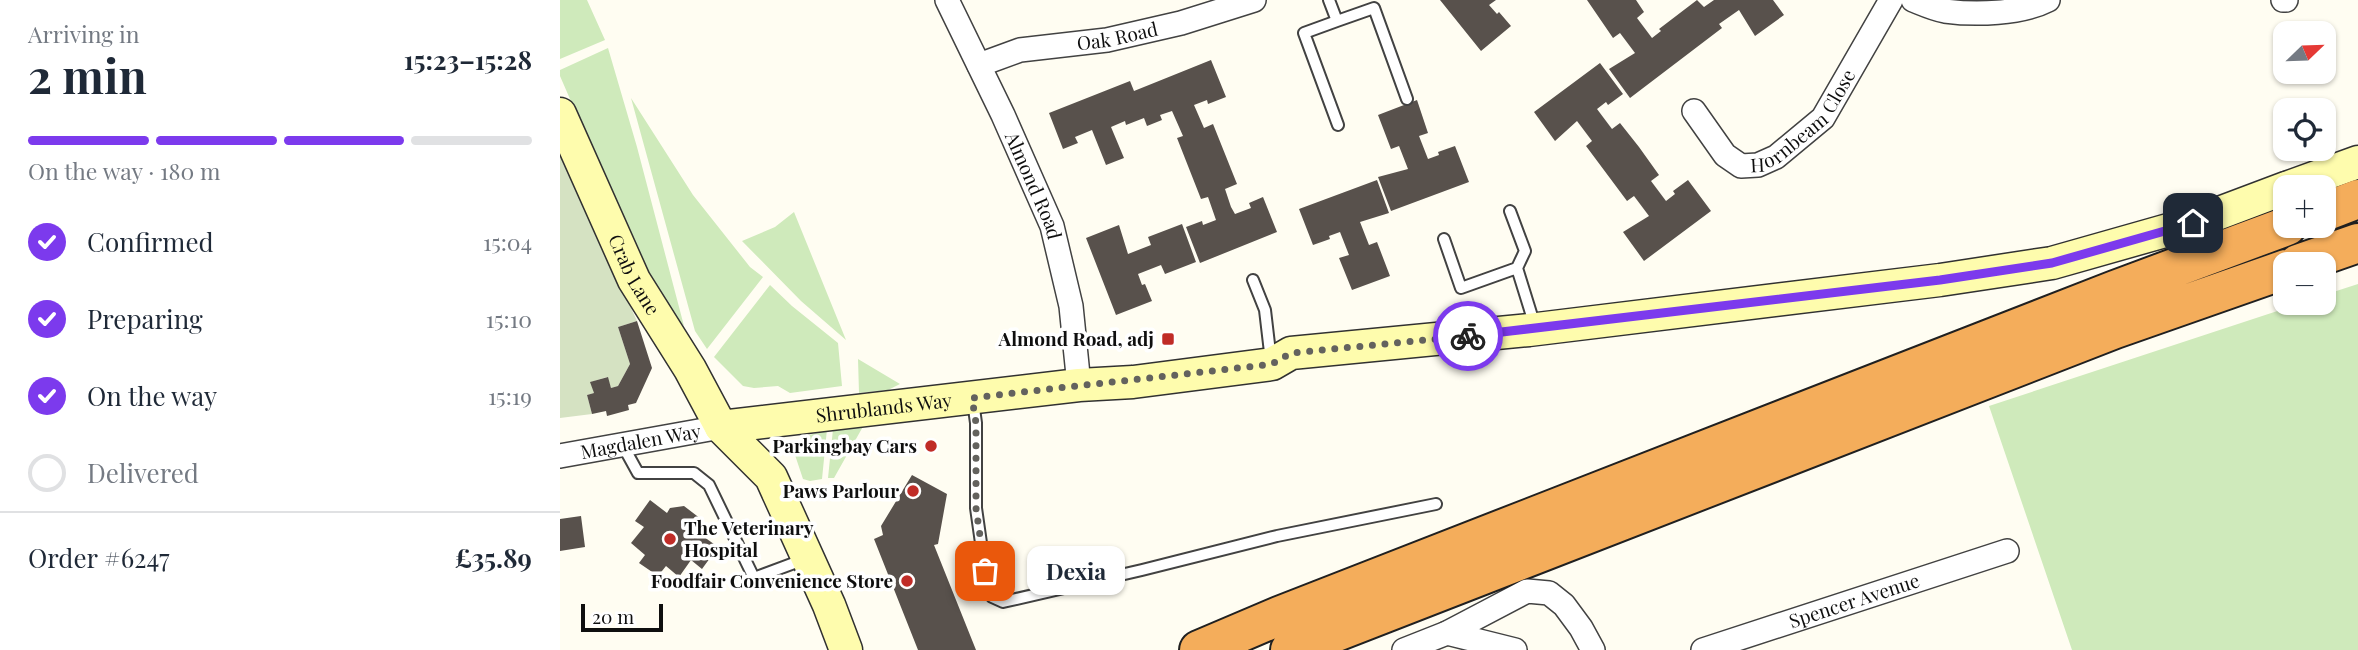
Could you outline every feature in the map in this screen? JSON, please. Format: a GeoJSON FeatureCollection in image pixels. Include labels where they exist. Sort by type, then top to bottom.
{"type":"FeatureCollection","features":[{"type":"Feature","properties":{"kind":"highway"},"geometry":{"type":"LineString","coordinates":[[2336,208],[2358,200]]}},
{"type":"Feature","properties":{"kind":"highway"},"geometry":{"type":"LineString","coordinates":[[1199,650],[1730,439],[2273,231]]}},
{"type":"Feature","properties":{"kind":"highway"},"geometry":{"type":"LineString","coordinates":[[2332,252],[2358,243]]}},
{"type":"Feature","properties":{"kind":"highway"},"geometry":{"type":"LineString","coordinates":[[1290,650],[2115,329],[2273,274]]}},
{"type":"Feature","properties":{"kind":"street","name":"Almond Road"},"geometry":{"type":"LineString","coordinates":[[947,0],[1052,226],[1071,306],[1079,385]]}},
{"type":"Feature","properties":{"kind":"street","name":"Oak Road"},"geometry":{"type":"LineString","coordinates":[[979,65],[1020,50],[1107,40],[1181,23],[1254,0]]}},
{"type":"Feature","properties":{"kind":"street","name":"Hornbeam Close"},"geometry":{"type":"LineString","coordinates":[[1694,111],[1724,155],[1741,166],[1758,164],[1776,157],[1824,118],[1891,0]]}},
{"type":"Feature","properties":{"kind":"street"},"geometry":{"type":"LineString","coordinates":[[1913,0],[1943,11],[2001,12],[2038,5],[2048,0]]}},
{"type":"Feature","properties":{"kind":"street","name":"Crab Lane"},"geometry":{"type":"LineString","coordinates":[[560,114],[634,280],[690,369],[721,427],[771,477],[846,650]]}},
{"type":"Feature","properties":{"kind":"street","name":"Shrublands Way"},"geometry":{"type":"LineString","coordinates":[[2322,175],[2358,162]]}},
{"type":"Feature","properties":{"kind":"street","name":"Shrublands Way"},"geometry":{"type":"LineString","coordinates":[[721,427],[1272,364],[1291,353],[1536,329],[1940,280],[2052,263],[2180,227],[2273,193]]}},
{"type":"Feature","properties":{"kind":"street","name":"Magdalen Way"},"geometry":{"type":"LineString","coordinates":[[560,456],[721,427]]}},
{"type":"Feature","properties":{"kind":"street","name":"Spencer Avenue"},"geometry":{"type":"LineString","coordinates":[[1703,650],[2007,551]]}},
{"type":"Feature","properties":{"kind":"street"},"geometry":{"type":"LineString","coordinates":[[1404,650],[1447,632],[1527,591],[1549,593],[1564,605],[1593,650]]}},
{"type":"Feature","properties":{"kind":"street"},"geometry":{"type":"LineString","coordinates":[[1447,632],[1515,650]]}},
{"type":"Feature","properties":{"kind":"lane"},"geometry":{"type":"LineString","coordinates":[[1329,0],[1337,21]]}},
{"type":"Feature","properties":{"kind":"lane"},"geometry":{"type":"LineString","coordinates":[[1338,125],[1304,33],[1374,8],[1406,99]]}},
{"type":"Feature","properties":{"kind":"lane"},"geometry":{"type":"LineString","coordinates":[[1510,211],[1525,251],[1517,268],[1536,329]]}},
{"type":"Feature","properties":{"kind":"lane"},"geometry":{"type":"LineString","coordinates":[[1444,239],[1461,288],[1517,268]]}},
{"type":"Feature","properties":{"kind":"lane"},"geometry":{"type":"LineString","coordinates":[[1253,280],[1265,310],[1272,364]]}},
{"type":"Feature","properties":{"kind":"lane"},"geometry":{"type":"LineString","coordinates":[[972,398],[976,423],[976,508],[988,592],[998,601],[1142,570],[1277,536],[1436,504]]}},
{"type":"Feature","properties":{"kind":"lane"},"geometry":{"type":"LineString","coordinates":[[622,444],[638,473],[694,473],[709,485],[754,578],[808,558]]}},
{"type":"Feature","properties":{"kind":"green space"},"geometry":{"type":"Polygon","coordinates":[[[560,0],[587,0],[605,40],[560,59],[560,0]]]}},
{"type":"Feature","properties":{"kind":"green space"},"geometry":{"type":"Polygon","coordinates":[[[608,48],[684,326],[662,300],[646,274],[560,76],[560,70],[608,48]]]}},
{"type":"Feature","properties":{"kind":"green space"},"geometry":{"type":"Polygon","coordinates":[[[631,98],[693,195],[750,267],[763,277],[707,349],[695,331],[631,98]]]}},
{"type":"Feature","properties":{"kind":"green space"},"geometry":{"type":"Polygon","coordinates":[[[560,153],[637,321],[618,327],[630,364],[618,386],[611,388],[607,377],[591,382],[594,393],[587,395],[592,414],[560,418],[560,153]]]}},
{"type":"Feature","properties":{"kind":"green space"},"geometry":{"type":"Polygon","coordinates":[[[794,212],[846,340],[801,301],[742,241],[775,227],[794,212]]]}},
{"type":"Feature","properties":{"kind":"green space"},"geometry":{"type":"Polygon","coordinates":[[[2358,284],[2358,650],[2072,650],[1989,406],[2273,313],[2273,315],[2336,315],[2336,291],[2358,284]]]}},
{"type":"Feature","properties":{"kind":"green space"},"geometry":{"type":"Polygon","coordinates":[[[770,285],[838,343],[842,386],[790,393],[778,386],[743,386],[714,357],[770,285]]]}},
{"type":"Feature","properties":{"kind":"green space"},"geometry":{"type":"Polygon","coordinates":[[[858,359],[900,384],[888,390],[859,393],[858,359]]]}},
{"type":"Feature","properties":{"kind":"green space"},"geometry":{"type":"Polygon","coordinates":[[[865,423],[834,478],[828,478],[833,429],[865,423]]]}},
{"type":"Feature","properties":{"kind":"green space"},"geometry":{"type":"Polygon","coordinates":[[[827,429],[822,479],[803,479],[795,455],[807,436],[827,429]]]}},
{"type":"Feature","properties":{"kind":"building"},"geometry":{"type":"Polygon","coordinates":[[[1440,0],[1496,0],[1489,5],[1511,26],[1481,51],[1440,0]]]}},
{"type":"Feature","properties":{"kind":"building"},"geometry":{"type":"Polygon","coordinates":[[[1587,0],[1636,0],[1644,12],[1637,18],[1652,38],[1661,31],[1659,29],[1697,0],[1704,7],[1714,0],[1773,0],[1784,15],[1755,36],[1739,10],[1719,24],[1722,28],[1630,98],[1609,69],[1635,53],[1620,33],[1613,38],[1587,0]]]}},
{"type":"Feature","properties":{"kind":"building"},"geometry":{"type":"Polygon","coordinates":[[[1211,60],[1226,97],[1208,104],[1207,100],[1194,105],[1204,128],[1213,124],[1237,184],[1225,189],[1231,207],[1235,214],[1251,208],[1249,203],[1263,197],[1277,232],[1200,263],[1186,227],[1202,221],[1203,225],[1216,220],[1208,197],[1201,199],[1177,138],[1183,136],[1172,111],[1160,115],[1162,120],[1147,126],[1144,118],[1126,125],[1125,121],[1111,127],[1124,158],[1106,165],[1092,130],[1075,137],[1078,143],[1063,149],[1049,113],[1130,81],[1134,91],[1211,60]]]}},
{"type":"Feature","properties":{"kind":"building"},"geometry":{"type":"Polygon","coordinates":[[[1600,63],[1623,94],[1597,109],[1612,129],[1620,123],[1639,147],[1659,175],[1651,181],[1666,201],[1675,194],[1673,191],[1688,180],[1711,211],[1644,261],[1623,232],[1649,216],[1634,196],[1627,201],[1586,146],[1592,141],[1577,121],[1555,141],[1534,112],[1600,63]]]}},
{"type":"Feature","properties":{"kind":"building"},"geometry":{"type":"Polygon","coordinates":[[[1417,100],[1428,133],[1419,136],[1428,159],[1455,146],[1469,182],[1391,211],[1378,177],[1408,169],[1399,146],[1391,149],[1378,115],[1417,100]]]}},
{"type":"Feature","properties":{"kind":"building"},"geometry":{"type":"Polygon","coordinates":[[[1377,180],[1389,213],[1360,222],[1369,245],[1377,242],[1390,276],[1352,290],[1339,258],[1349,255],[1340,232],[1313,245],[1299,209],[1377,180]]]}},
{"type":"Feature","properties":{"kind":"building"},"geometry":{"type":"Polygon","coordinates":[[[1182,224],[1196,262],[1165,274],[1161,265],[1138,274],[1152,301],[1116,315],[1086,238],[1119,225],[1128,254],[1151,245],[1148,237],[1182,224]]]}},
{"type":"Feature","properties":{"kind":"building"},"geometry":{"type":"Polygon","coordinates":[[[637,321],[652,368],[636,403],[628,405],[629,410],[607,416],[606,411],[592,414],[587,395],[594,393],[590,382],[608,377],[611,388],[618,386],[630,364],[618,327],[637,321]]]}},
{"type":"Feature","properties":{"kind":"building"},"geometry":{"type":"Polygon","coordinates":[[[912,475],[947,494],[938,544],[934,545],[976,650],[918,650],[874,539],[883,535],[881,526],[912,475]]]}},
{"type":"Feature","properties":{"kind":"building","name":"The Veterinary Hospital"},"geometry":{"type":"Polygon","coordinates":[[[650,500],[667,513],[670,508],[684,506],[701,519],[703,529],[700,534],[718,547],[702,569],[691,560],[679,577],[666,566],[658,576],[639,563],[645,555],[631,543],[644,527],[635,521],[650,500]]]}},
{"type":"Feature","properties":{"kind":"building"},"geometry":{"type":"Polygon","coordinates":[[[581,516],[585,547],[560,551],[560,519],[581,516]]]}},
{"type":"Feature","properties":{"kind":"way so far"},"geometry":{"type":"LineString","coordinates":[[985,571],[976,508],[976,423],[972,398],[1079,385],[1133,382],[1272,364],[1291,353],[1468,336]]}},
{"type":"Feature","properties":{"kind":"place","name":"Almond Road, adj"},"geometry":{"type":"Point","coordinates":[1168,339]}},
{"type":"Feature","properties":{"kind":"place","name":"Parkingbay Cars"},"geometry":{"type":"Point","coordinates":[931,446]}},
{"type":"Feature","properties":{"kind":"place","name":"Paws Parlour"},"geometry":{"type":"Point","coordinates":[913,491]}},
{"type":"Feature","properties":{"kind":"place","name":"The Veterinary Hospital"},"geometry":{"type":"Point","coordinates":[670,539]}},
{"type":"Feature","properties":{"kind":"place","name":"Dexia"},"geometry":{"type":"Point","coordinates":[985,571]}},
{"type":"Feature","properties":{"kind":"place","name":"Foodfair Convenience Store"},"geometry":{"type":"Point","coordinates":[907,581]}},
{"type":"Feature","properties":{"kind":"route"},"geometry":{"type":"LineString","coordinates":[[1468,336],[1940,280],[2052,263],[2193,223]]}}]}
